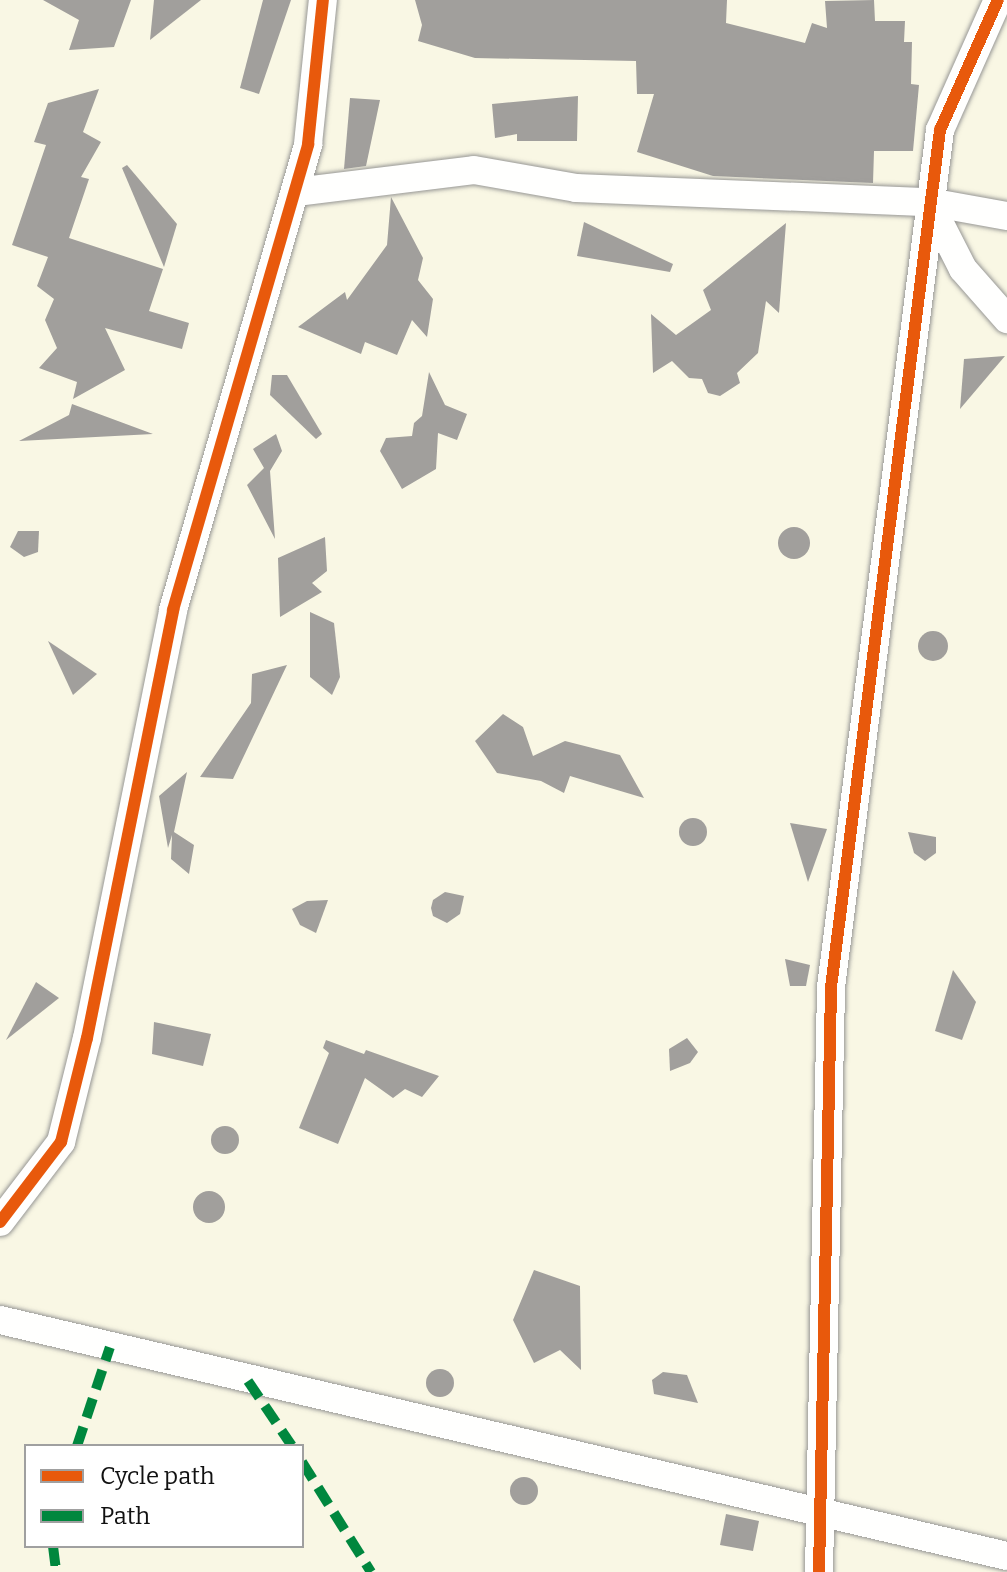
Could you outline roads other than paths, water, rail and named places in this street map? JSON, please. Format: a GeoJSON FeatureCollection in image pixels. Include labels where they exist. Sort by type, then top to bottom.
{"type":"FeatureCollection","features":[{"type":"Feature","properties":{"kind":"street"},"geometry":{"type":"LineString","coordinates":[[0,1222],[61,1142],[87,1038],[173,610],[308,144],[323,0]]}},
{"type":"Feature","properties":{"kind":"street"},"geometry":{"type":"LineString","coordinates":[[819,1572],[823,1511],[831,987],[940,130],[998,0]]}},
{"type":"Feature","properties":{"kind":"street"},"geometry":{"type":"LineString","coordinates":[[296,192],[474,170],[576,188],[929,202],[1007,216]]}},
{"type":"Feature","properties":{"kind":"street"},"geometry":{"type":"LineString","coordinates":[[929,202],[963,269],[1007,319]]}},
{"type":"Feature","properties":{"kind":"street"},"geometry":{"type":"LineString","coordinates":[[0,1320],[1007,1556]]}}]}
